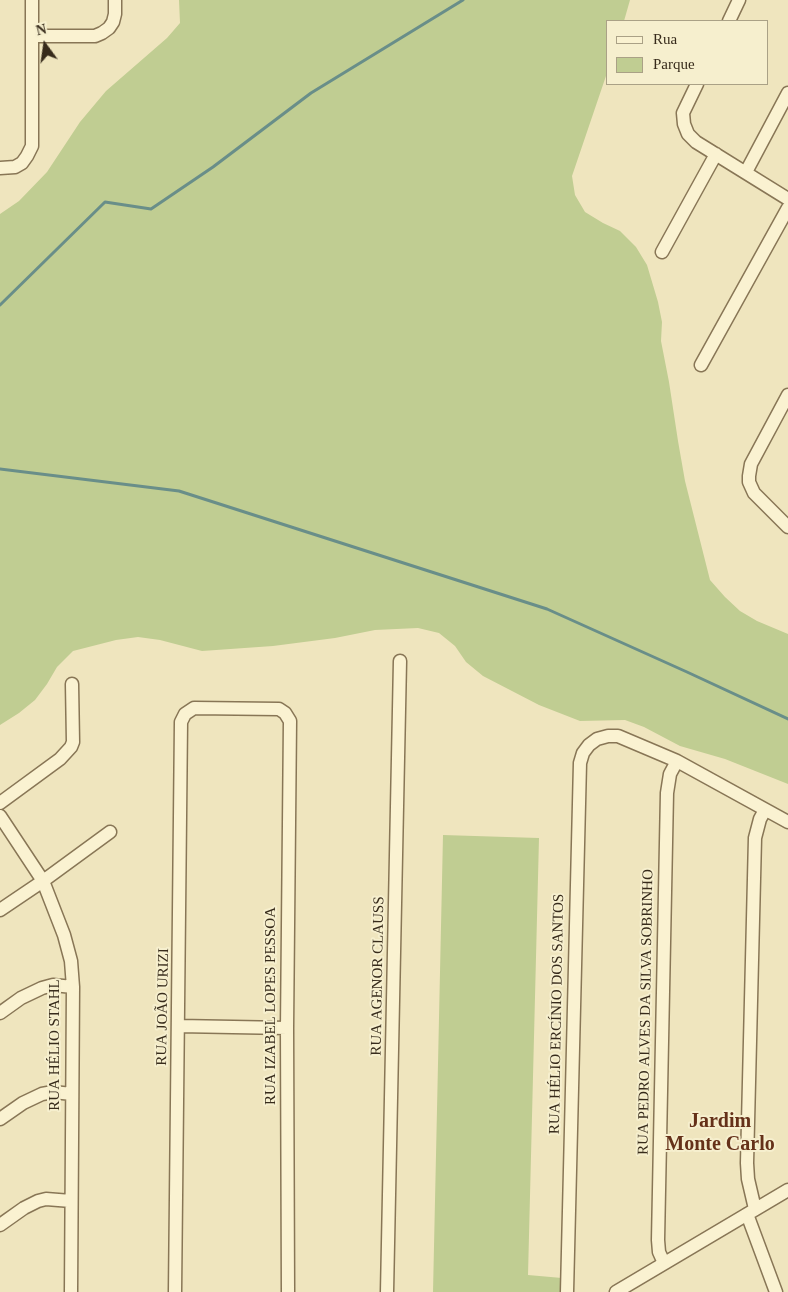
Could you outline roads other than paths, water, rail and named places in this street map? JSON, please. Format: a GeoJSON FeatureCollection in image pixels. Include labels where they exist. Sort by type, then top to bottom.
{"type":"FeatureCollection","features":[{"type":"Feature","properties":{"kind":"street"},"geometry":{"type":"LineString","coordinates":[[0,168],[15,167],[22,163],[28,156],[32,146],[32,0]]}},
{"type":"Feature","properties":{"kind":"street"},"geometry":{"type":"LineString","coordinates":[[32,36],[95,36],[102,33],[113,22],[116,14],[115,0]]}},
{"type":"Feature","properties":{"kind":"street"},"geometry":{"type":"LineString","coordinates":[[730,20],[740,0]]}},
{"type":"Feature","properties":{"kind":"street"},"geometry":{"type":"LineString","coordinates":[[696,85],[683,113],[684,124],[688,134],[696,142],[788,199]]}},
{"type":"Feature","properties":{"kind":"street"},"geometry":{"type":"LineString","coordinates":[[746,172],[788,93]]}},
{"type":"Feature","properties":{"kind":"street"},"geometry":{"type":"LineString","coordinates":[[662,252],[716,154]]}},
{"type":"Feature","properties":{"kind":"street"},"geometry":{"type":"LineString","coordinates":[[701,366],[788,208]]}},
{"type":"Feature","properties":{"kind":"street"},"geometry":{"type":"LineString","coordinates":[[788,395],[751,464],[749,476],[754,493],[788,527]]}},
{"type":"Feature","properties":{"kind":"street","name":"RUA AGENOR CLAUSS"},"geometry":{"type":"LineString","coordinates":[[387,1292],[400,661]]}},
{"type":"Feature","properties":{"kind":"street"},"geometry":{"type":"LineString","coordinates":[[0,803],[60,759],[71,747],[73,742],[72,684]]}},
{"type":"Feature","properties":{"kind":"street","name":"RUA IZABEL LOPES PESSOA"},"geometry":{"type":"LineString","coordinates":[[181,722],[186,714],[194,708],[279,709],[285,712],[290,721],[287,1028],[288,1292]]}},
{"type":"Feature","properties":{"kind":"street","name":"RUA JOÃO URIZI"},"geometry":{"type":"LineString","coordinates":[[175,1292],[181,722]]}},
{"type":"Feature","properties":{"kind":"street","name":"RUA HÉLIO ERCÍNIO DOS SANTOS"},"geometry":{"type":"LineString","coordinates":[[567,1292],[580,764],[583,753],[593,741],[608,736],[618,736],[677,762]]}},
{"type":"Feature","properties":{"kind":"street"},"geometry":{"type":"LineString","coordinates":[[677,762],[788,822]]}},
{"type":"Feature","properties":{"kind":"street","name":"RUA PEDRO ALVES DA SILVA SOBRINHO"},"geometry":{"type":"LineString","coordinates":[[664,1263],[659,1252],[658,1240],[667,794],[670,774],[677,762]]}},
{"type":"Feature","properties":{"kind":"street"},"geometry":{"type":"LineString","coordinates":[[765,810],[760,818],[756,833],[754,868],[747,1163],[751,1212],[776,1292]]}},
{"type":"Feature","properties":{"kind":"street","name":"RUA HÉLIO STAHL"},"geometry":{"type":"LineString","coordinates":[[0,816],[43,882],[64,935],[71,960],[73,987],[70,1292]]}},
{"type":"Feature","properties":{"kind":"street"},"geometry":{"type":"LineString","coordinates":[[0,910],[43,882],[110,832]]}},
{"type":"Feature","properties":{"kind":"street"},"geometry":{"type":"LineString","coordinates":[[0,1013],[21,998],[42,988],[53,985],[73,987]]}},
{"type":"Feature","properties":{"kind":"street"},"geometry":{"type":"LineString","coordinates":[[179,1026],[287,1028]]}},
{"type":"Feature","properties":{"kind":"street"},"geometry":{"type":"LineString","coordinates":[[0,1119],[23,1103],[42,1094],[53,1092],[72,1094]]}},
{"type":"Feature","properties":{"kind":"street"},"geometry":{"type":"LineString","coordinates":[[616,1292],[788,1190]]}},
{"type":"Feature","properties":{"kind":"street"},"geometry":{"type":"LineString","coordinates":[[0,1224],[38,1201],[46,1199],[71,1201]]}},
{"type":"Feature","properties":{"kind":"waterway"},"geometry":{"type":"LineString","coordinates":[[0,305],[105,202],[151,209],[213,167],[311,93],[463,0]]}},
{"type":"Feature","properties":{"kind":"waterway"},"geometry":{"type":"LineString","coordinates":[[0,469],[179,491],[547,609],[788,719]]}},
{"type":"Feature","properties":{"kind":"district","name":"Jardim Monte Carlo"},"geometry":{"type":"Point","coordinates":[720,1134]}}]}
